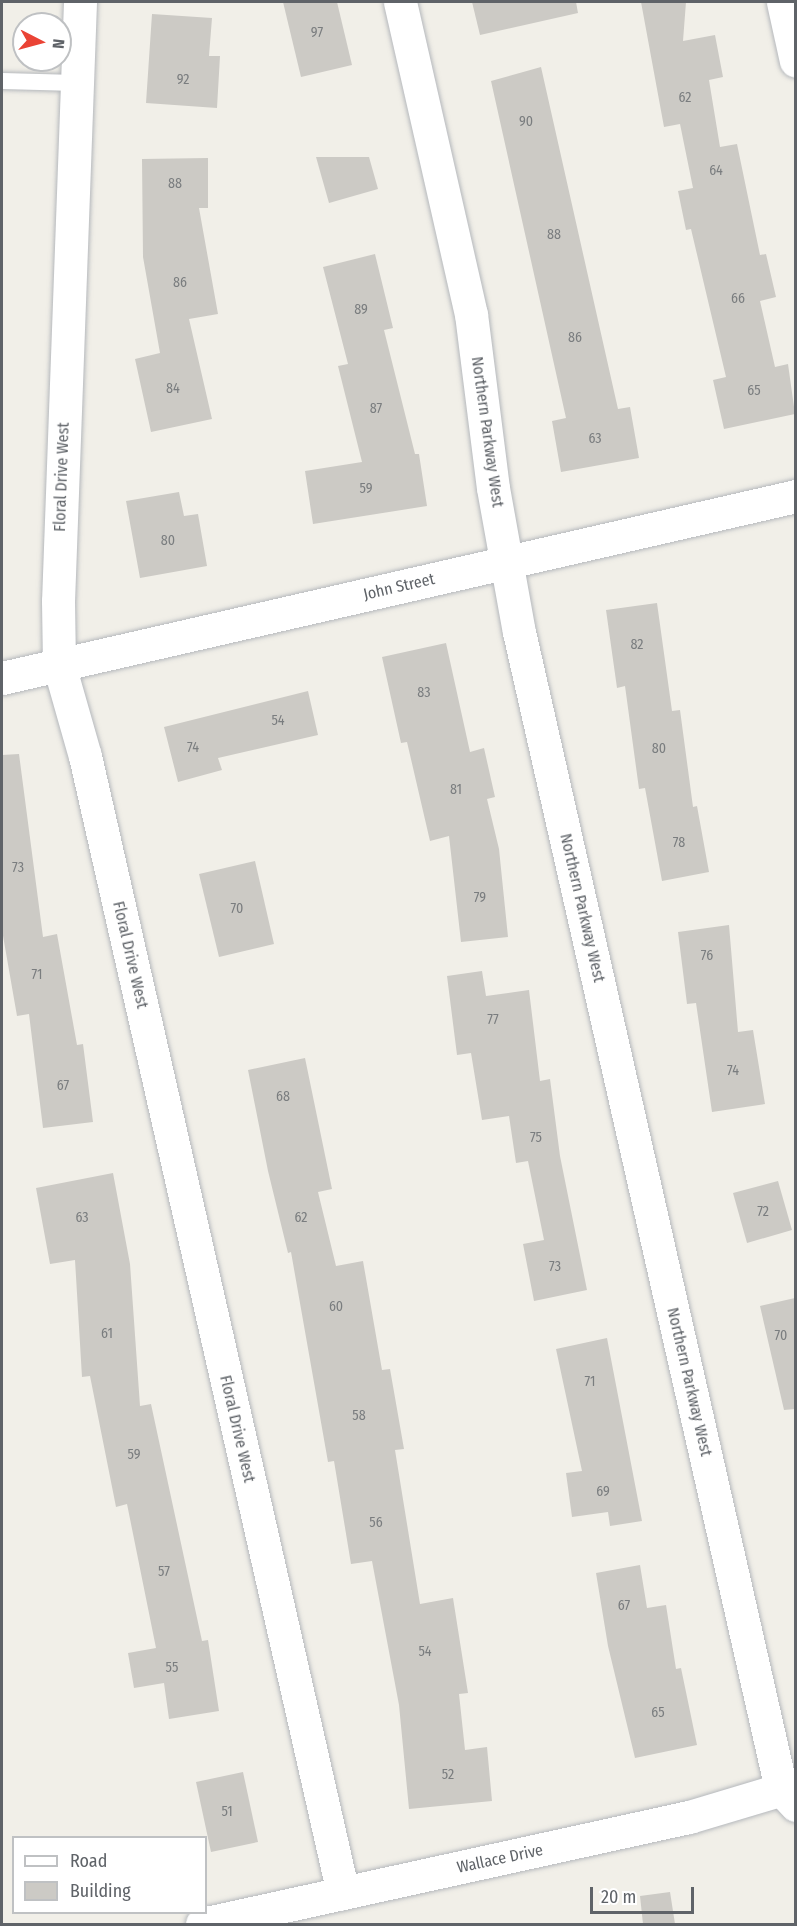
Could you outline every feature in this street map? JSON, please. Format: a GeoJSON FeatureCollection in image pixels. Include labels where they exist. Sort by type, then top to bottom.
{"type":"FeatureCollection","features":[{"type":"Feature","properties":{"kind":"street","name":"Floral Drive West"},"geometry":{"type":"LineString","coordinates":[[80,2],[58,590],[59,665],[85,756],[343,1893]]}},
{"type":"Feature","properties":{"kind":"street","name":"Northern Parkway West"},"geometry":{"type":"LineString","coordinates":[[400,2],[471,314],[493,488],[509,561],[519,632],[791,1793]]}},
{"type":"Feature","properties":{"kind":"street"},"geometry":{"type":"LineString","coordinates":[[783,2],[795,61]]}},
{"type":"Feature","properties":{"kind":"street","name":"John Street"},"geometry":{"type":"LineString","coordinates":[[2,678],[795,496]]}},
{"type":"Feature","properties":{"kind":"street","name":"Wallace Drive"},"geometry":{"type":"LineString","coordinates":[[202,1924],[301,1914],[343,1893],[791,1793]]}},
{"type":"Feature","properties":{"kind":"lane"},"geometry":{"type":"LineString","coordinates":[[2,81],[77,83]]}},
{"type":"Feature","properties":{"kind":"building"},"geometry":{"type":"Polygon","coordinates":[[[283,2],[337,2],[352,65],[301,77],[283,2]]]}},
{"type":"Feature","properties":{"kind":"building"},"geometry":{"type":"Polygon","coordinates":[[[472,2],[576,2],[578,13],[480,35],[472,2]]]}},
{"type":"Feature","properties":{"kind":"building"},"geometry":{"type":"Polygon","coordinates":[[[641,2],[686,2],[683,41],[715,35],[723,77],[709,80],[720,147],[737,144],[760,255],[766,254],[776,297],[760,301],[775,367],[788,364],[795,414],[724,429],[713,380],[726,377],[691,229],[686,230],[678,191],[693,188],[680,124],[664,127],[641,2]]]}},
{"type":"Feature","properties":{"kind":"building"},"geometry":{"type":"Polygon","coordinates":[[[152,14],[212,18],[209,56],[220,56],[217,108],[146,103],[152,14]]]}},
{"type":"Feature","properties":{"kind":"building"},"geometry":{"type":"Polygon","coordinates":[[[541,67],[618,409],[630,407],[639,458],[561,472],[552,421],[566,418],[491,81],[541,67]]]}},
{"type":"Feature","properties":{"kind":"building"},"geometry":{"type":"Polygon","coordinates":[[[316,157],[369,157],[378,189],[329,203],[316,157]]]}},
{"type":"Feature","properties":{"kind":"building"},"geometry":{"type":"Polygon","coordinates":[[[208,158],[208,208],[199,208],[218,314],[189,319],[212,419],[151,432],[135,359],[160,353],[143,257],[142,159],[208,158]]]}},
{"type":"Feature","properties":{"kind":"building"},"geometry":{"type":"Polygon","coordinates":[[[375,254],[393,328],[384,330],[415,454],[419,454],[427,506],[313,524],[305,471],[362,462],[338,366],[348,364],[323,267],[375,254]]]}},
{"type":"Feature","properties":{"kind":"building"},"geometry":{"type":"Polygon","coordinates":[[[179,492],[184,516],[198,514],[207,566],[140,578],[126,501],[179,492]]]}},
{"type":"Feature","properties":{"kind":"building"},"geometry":{"type":"Polygon","coordinates":[[[657,603],[672,711],[680,710],[693,807],[697,806],[709,872],[662,881],[645,788],[639,789],[625,686],[617,688],[606,610],[657,603]]]}},
{"type":"Feature","properties":{"kind":"building"},"geometry":{"type":"Polygon","coordinates":[[[446,643],[470,752],[484,748],[495,797],[487,799],[499,849],[508,937],[461,942],[449,836],[430,841],[407,742],[401,743],[382,657],[446,643]]]}},
{"type":"Feature","properties":{"kind":"building"},"geometry":{"type":"Polygon","coordinates":[[[308,691],[318,735],[218,758],[222,770],[178,782],[164,727],[308,691]]]}},
{"type":"Feature","properties":{"kind":"building"},"geometry":{"type":"Polygon","coordinates":[[[19,754],[43,937],[57,934],[77,1045],[83,1044],[93,1122],[43,1128],[29,1014],[17,1016],[2,930],[2,755],[19,754]]]}},
{"type":"Feature","properties":{"kind":"building"},"geometry":{"type":"Polygon","coordinates":[[[255,861],[274,944],[219,957],[199,874],[255,861]]]}},
{"type":"Feature","properties":{"kind":"building"},"geometry":{"type":"Polygon","coordinates":[[[729,925],[738,1032],[753,1030],[765,1104],[712,1112],[696,1003],[687,1004],[678,932],[729,925]]]}},
{"type":"Feature","properties":{"kind":"building"},"geometry":{"type":"Polygon","coordinates":[[[482,971],[486,996],[529,990],[540,1081],[550,1079],[560,1156],[587,1290],[534,1301],[523,1244],[544,1240],[528,1161],[516,1163],[509,1116],[482,1120],[471,1053],[457,1055],[447,976],[482,971]]]}},
{"type":"Feature","properties":{"kind":"building"},"geometry":{"type":"Polygon","coordinates":[[[305,1058],[332,1189],[318,1192],[336,1266],[363,1261],[382,1370],[390,1369],[404,1449],[395,1450],[420,1604],[453,1598],[468,1693],[459,1694],[465,1750],[487,1747],[492,1801],[409,1809],[399,1705],[372,1561],[351,1564],[334,1461],[328,1462],[291,1252],[288,1253],[268,1171],[248,1070],[305,1058]]]}},
{"type":"Feature","properties":{"kind":"building"},"geometry":{"type":"Polygon","coordinates":[[[113,1173],[130,1264],[140,1406],[151,1404],[202,1641],[208,1640],[219,1711],[169,1719],[164,1683],[134,1688],[128,1653],[156,1648],[127,1504],[116,1507],[90,1376],[82,1377],[75,1260],[50,1264],[36,1188],[113,1173]]]}},
{"type":"Feature","properties":{"kind":"building"},"geometry":{"type":"Polygon","coordinates":[[[778,1181],[792,1230],[747,1243],[733,1193],[778,1181]]]}},
{"type":"Feature","properties":{"kind":"building"},"geometry":{"type":"Polygon","coordinates":[[[795,1298],[795,1409],[784,1410],[760,1306],[795,1298]]]}},
{"type":"Feature","properties":{"kind":"building"},"geometry":{"type":"Polygon","coordinates":[[[607,1338],[642,1521],[610,1526],[608,1512],[572,1517],[566,1473],[582,1471],[556,1349],[607,1338]]]}},
{"type":"Feature","properties":{"kind":"building"},"geometry":{"type":"Polygon","coordinates":[[[640,1565],[647,1608],[666,1605],[676,1669],[681,1668],[697,1745],[635,1758],[608,1646],[596,1573],[640,1565]]]}},
{"type":"Feature","properties":{"kind":"building"},"geometry":{"type":"Polygon","coordinates":[[[243,1772],[258,1842],[211,1852],[196,1782],[243,1772]]]}},
{"type":"Feature","properties":{"kind":"building"},"geometry":{"type":"Polygon","coordinates":[[[670,1892],[675,1924],[643,1924],[640,1896],[670,1892]]]}}]}
